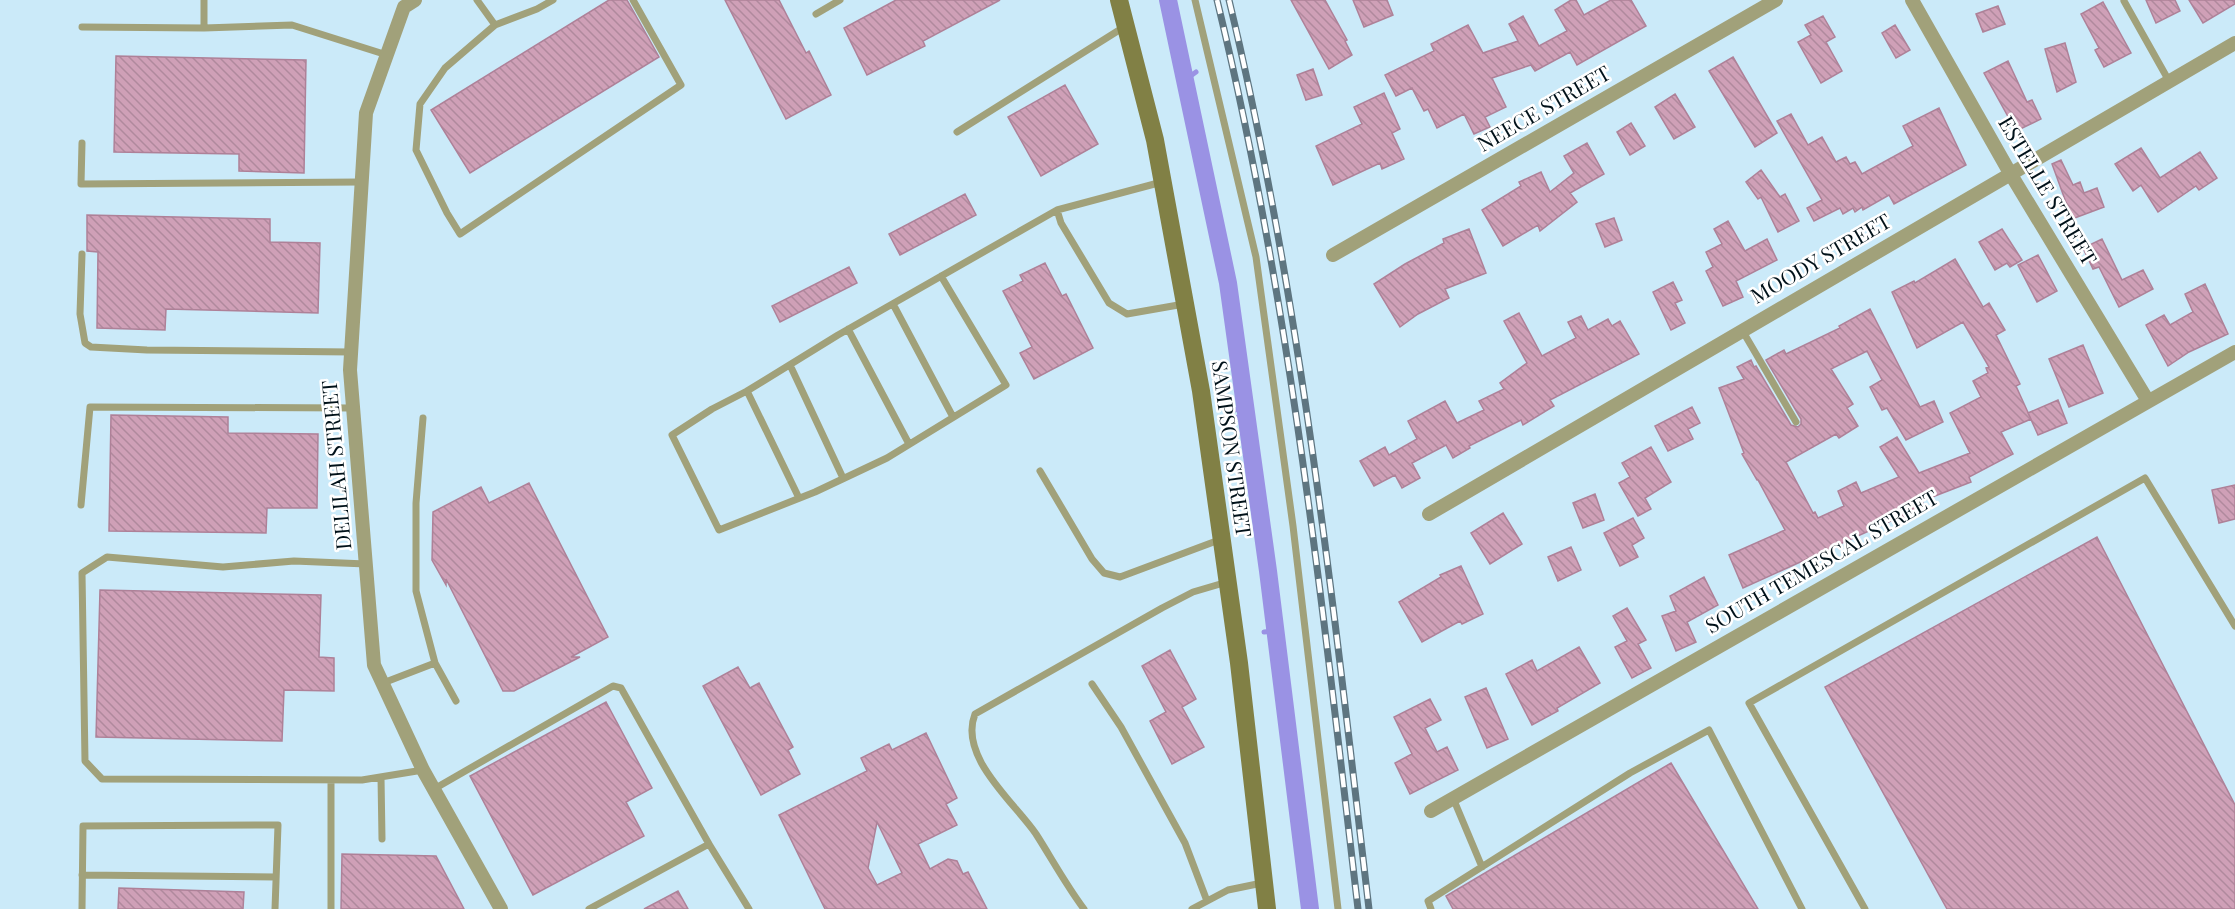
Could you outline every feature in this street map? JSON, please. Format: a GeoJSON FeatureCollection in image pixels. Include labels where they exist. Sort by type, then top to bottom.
{"type":"FeatureCollection","features":[{"type":"Feature","properties":{"kind":"street","name":"DELILAH STREET"},"geometry":{"type":"LineString","coordinates":[[415,0],[404,7],[366,113],[351,352],[350,370],[374,665],[423,770],[501,909]]}},
{"type":"Feature","properties":{"kind":"street","name":"SAMPSON STREET"},"geometry":{"type":"LineString","coordinates":[[1119,0],[1155,140],[1201,391],[1239,663],[1267,909]]}},
{"type":"Feature","properties":{"kind":"street","name":"NEECE STREET"},"geometry":{"type":"LineString","coordinates":[[1333,255],[1776,0]]}},
{"type":"Feature","properties":{"kind":"street","name":"ESTELLE STREET"},"geometry":{"type":"LineString","coordinates":[[1912,0],[2010,173],[2148,401]]}},
{"type":"Feature","properties":{"kind":"street","name":"MOODY STREET"},"geometry":{"type":"LineString","coordinates":[[1429,514],[2235,43]]}},
{"type":"Feature","properties":{"kind":"street","name":"SOUTH TEMESCAL STREET"},"geometry":{"type":"LineString","coordinates":[[1431,811],[2235,352]]}},
{"type":"Feature","properties":{"kind":"lane"},"geometry":{"type":"LineString","coordinates":[[204,0],[204,28]]}},
{"type":"Feature","properties":{"kind":"lane"},"geometry":{"type":"LineString","coordinates":[[477,0],[495,25]]}},
{"type":"Feature","properties":{"kind":"lane"},"geometry":{"type":"LineString","coordinates":[[553,0],[537,9],[495,25],[445,68],[420,104],[416,150],[460,234],[681,85],[633,0]]}},
{"type":"Feature","properties":{"kind":"lane"},"geometry":{"type":"LineString","coordinates":[[816,14],[840,0]]}},
{"type":"Feature","properties":{"kind":"lane"},"geometry":{"type":"LineString","coordinates":[[1194,0],[1256,256],[1295,537],[1338,909]]}},
{"type":"Feature","properties":{"kind":"lane"},"geometry":{"type":"LineString","coordinates":[[2124,1],[2169,81]]}},
{"type":"Feature","properties":{"kind":"lane"},"geometry":{"type":"LineString","coordinates":[[82,27],[204,28],[292,24],[387,55]]}},
{"type":"Feature","properties":{"kind":"lane"},"geometry":{"type":"LineString","coordinates":[[957,132],[1126,26]]}},
{"type":"Feature","properties":{"kind":"lane"},"geometry":{"type":"LineString","coordinates":[[82,143],[81,184],[362,182]]}},
{"type":"Feature","properties":{"kind":"lane"},"geometry":{"type":"LineString","coordinates":[[941,276],[1006,385],[886,458],[799,498],[719,530],[672,435],[712,409],[747,392],[848,329],[893,304],[941,276],[1057,210],[1163,182]]}},
{"type":"Feature","properties":{"kind":"lane"},"geometry":{"type":"LineString","coordinates":[[1057,210],[1061,223],[1109,303],[1127,314],[1185,303]]}},
{"type":"Feature","properties":{"kind":"lane"},"geometry":{"type":"LineString","coordinates":[[82,255],[80,314],[85,343],[91,347],[147,350],[351,352]]}},
{"type":"Feature","properties":{"kind":"lane"},"geometry":{"type":"LineString","coordinates":[[893,304],[953,417]]}},
{"type":"Feature","properties":{"kind":"lane"},"geometry":{"type":"LineString","coordinates":[[848,329],[909,444]]}},
{"type":"Feature","properties":{"kind":"lane"},"geometry":{"type":"LineString","coordinates":[[1742,330],[1796,422]]}},
{"type":"Feature","properties":{"kind":"lane"},"geometry":{"type":"LineString","coordinates":[[790,365],[843,478]]}},
{"type":"Feature","properties":{"kind":"lane"},"geometry":{"type":"LineString","coordinates":[[747,392],[799,498]]}},
{"type":"Feature","properties":{"kind":"lane"},"geometry":{"type":"LineString","coordinates":[[81,505],[90,407],[353,408]]}},
{"type":"Feature","properties":{"kind":"lane"},"geometry":{"type":"LineString","coordinates":[[423,418],[416,503],[416,591],[435,663],[456,701]]}},
{"type":"Feature","properties":{"kind":"lane"},"geometry":{"type":"LineString","coordinates":[[1040,471],[1092,560],[1104,573],[1120,577],[1221,539]]}},
{"type":"Feature","properties":{"kind":"lane"},"geometry":{"type":"LineString","coordinates":[[1865,909],[1749,703],[2145,478],[2235,626]]}},
{"type":"Feature","properties":{"kind":"lane"},"geometry":{"type":"LineString","coordinates":[[366,564],[294,561],[223,567],[107,557],[82,573],[85,761],[102,779],[362,780],[423,770]]}},
{"type":"Feature","properties":{"kind":"lane"},"geometry":{"type":"LineString","coordinates":[[1084,909],[1069,889],[1035,832],[982,765],[974,741],[972,723],[975,714],[1193,592],[1227,582]]}},
{"type":"Feature","properties":{"kind":"lane"},"geometry":{"type":"LineString","coordinates":[[383,683],[435,663]]}},
{"type":"Feature","properties":{"kind":"lane"},"geometry":{"type":"LineString","coordinates":[[1092,684],[1120,727],[1185,843],[1207,901]]}},
{"type":"Feature","properties":{"kind":"lane"},"geometry":{"type":"LineString","coordinates":[[434,790],[613,686],[621,688],[709,844],[749,909]]}},
{"type":"Feature","properties":{"kind":"lane"},"geometry":{"type":"LineString","coordinates":[[1431,909],[1428,901],[1630,773],[1709,730],[1802,909]]}},
{"type":"Feature","properties":{"kind":"lane"},"geometry":{"type":"LineString","coordinates":[[381,777],[382,839]]}},
{"type":"Feature","properties":{"kind":"lane"},"geometry":{"type":"LineString","coordinates":[[331,780],[331,909]]}},
{"type":"Feature","properties":{"kind":"lane"},"geometry":{"type":"LineString","coordinates":[[1454,798],[1482,867]]}},
{"type":"Feature","properties":{"kind":"lane"},"geometry":{"type":"LineString","coordinates":[[82,909],[83,826],[278,825],[275,909]]}},
{"type":"Feature","properties":{"kind":"lane"},"geometry":{"type":"LineString","coordinates":[[589,909],[709,844]]}},
{"type":"Feature","properties":{"kind":"lane"},"geometry":{"type":"LineString","coordinates":[[82,875],[276,877]]}},
{"type":"Feature","properties":{"kind":"lane"},"geometry":{"type":"LineString","coordinates":[[1192,909],[1228,890],[1264,883]]}},
{"type":"Feature","properties":{"kind":"building"},"geometry":{"type":"Polygon","coordinates":[[[609,0],[627,0],[659,57],[470,173],[431,110],[609,0]]]}},
{"type":"Feature","properties":{"kind":"building"},"geometry":{"type":"Polygon","coordinates":[[[725,0],[779,0],[806,53],[809,51],[831,95],[786,119],[725,0]]]}},
{"type":"Feature","properties":{"kind":"building"},"geometry":{"type":"Polygon","coordinates":[[[896,0],[1000,0],[923,41],[925,46],[867,75],[844,28],[896,0]]]}},
{"type":"Feature","properties":{"kind":"building"},"geometry":{"type":"Polygon","coordinates":[[[1291,0],[1325,0],[1347,40],[1345,41],[1352,55],[1329,69],[1291,0]]]}},
{"type":"Feature","properties":{"kind":"building"},"geometry":{"type":"Polygon","coordinates":[[[1353,0],[1387,0],[1393,15],[1364,27],[1353,0]]]}},
{"type":"Feature","properties":{"kind":"building"},"geometry":{"type":"Polygon","coordinates":[[[1571,0],[1576,0],[1584,15],[1611,0],[1631,0],[1646,26],[1577,65],[1570,52],[1535,71],[1531,65],[1492,78],[1506,107],[1485,117],[1490,127],[1474,134],[1464,114],[1437,128],[1428,109],[1424,111],[1412,88],[1396,96],[1385,75],[1434,51],[1431,44],[1468,25],[1483,53],[1518,41],[1509,24],[1523,16],[1539,46],[1567,31],[1555,10],[1571,0]]]}},
{"type":"Feature","properties":{"kind":"building"},"geometry":{"type":"Polygon","coordinates":[[[2146,0],[2175,0],[2180,11],[2156,23],[2146,0]]]}},
{"type":"Feature","properties":{"kind":"building"},"geometry":{"type":"Polygon","coordinates":[[[2189,0],[2235,0],[2235,4],[2203,23],[2189,0]]]}},
{"type":"Feature","properties":{"kind":"building"},"geometry":{"type":"Polygon","coordinates":[[[2103,2],[2131,53],[2104,67],[2095,50],[2099,48],[2081,14],[2103,2]]]}},
{"type":"Feature","properties":{"kind":"building"},"geometry":{"type":"Polygon","coordinates":[[[1998,6],[2005,24],[1983,32],[1976,14],[1998,6]]]}},
{"type":"Feature","properties":{"kind":"building"},"geometry":{"type":"Polygon","coordinates":[[[1823,16],[1835,37],[1826,42],[1842,71],[1821,83],[1798,42],[1811,35],[1805,25],[1823,16]]]}},
{"type":"Feature","properties":{"kind":"building"},"geometry":{"type":"Polygon","coordinates":[[[1895,25],[1910,50],[1896,58],[1882,33],[1895,25]]]}},
{"type":"Feature","properties":{"kind":"building"},"geometry":{"type":"Polygon","coordinates":[[[2065,43],[2076,82],[2057,92],[2045,49],[2065,43]]]}},
{"type":"Feature","properties":{"kind":"building"},"geometry":{"type":"Polygon","coordinates":[[[116,56],[306,60],[304,173],[239,171],[239,154],[114,152],[116,56]]]}},
{"type":"Feature","properties":{"kind":"building"},"geometry":{"type":"Polygon","coordinates":[[[1733,57],[1777,133],[1755,147],[1709,71],[1733,57]]]}},
{"type":"Feature","properties":{"kind":"building"},"geometry":{"type":"Polygon","coordinates":[[[2008,61],[2027,102],[2032,100],[2041,119],[2016,131],[1984,73],[2008,61]]]}},
{"type":"Feature","properties":{"kind":"building"},"geometry":{"type":"Polygon","coordinates":[[[1313,69],[1322,95],[1306,100],[1297,75],[1313,69]]]}},
{"type":"Feature","properties":{"kind":"building"},"geometry":{"type":"Polygon","coordinates":[[[1065,85],[1098,144],[1041,176],[1008,117],[1065,85]]]}},
{"type":"Feature","properties":{"kind":"building"},"geometry":{"type":"Polygon","coordinates":[[[1384,93],[1400,129],[1392,133],[1404,159],[1382,169],[1380,163],[1333,185],[1316,146],[1362,124],[1354,107],[1384,93]]]}},
{"type":"Feature","properties":{"kind":"building"},"geometry":{"type":"Polygon","coordinates":[[[1675,94],[1695,127],[1674,139],[1655,107],[1675,94]]]}},
{"type":"Feature","properties":{"kind":"building"},"geometry":{"type":"Polygon","coordinates":[[[1939,108],[1966,165],[1894,204],[1889,195],[1863,210],[1862,207],[1855,212],[1853,208],[1843,214],[1840,208],[1814,221],[1807,208],[1822,200],[1777,121],[1791,114],[1808,145],[1822,137],[1836,162],[1846,157],[1850,164],[1855,162],[1862,174],[1913,146],[1903,126],[1939,108]]]}},
{"type":"Feature","properties":{"kind":"building"},"geometry":{"type":"Polygon","coordinates":[[[1631,123],[1645,146],[1630,155],[1617,132],[1631,123]]]}},
{"type":"Feature","properties":{"kind":"building"},"geometry":{"type":"Polygon","coordinates":[[[1587,143],[1604,174],[1570,193],[1577,202],[1540,231],[1538,225],[1503,246],[1482,210],[1521,186],[1519,182],[1541,172],[1550,192],[1574,173],[1564,156],[1587,143]]]}},
{"type":"Feature","properties":{"kind":"building"},"geometry":{"type":"Polygon","coordinates":[[[2141,148],[2160,178],[2200,152],[2217,178],[2199,190],[2196,186],[2158,212],[2141,185],[2133,191],[2115,164],[2141,148]]]}},
{"type":"Feature","properties":{"kind":"building"},"geometry":{"type":"Polygon","coordinates":[[[2061,160],[2073,185],[2080,182],[2084,193],[2097,188],[2104,207],[2072,219],[2052,164],[2061,160]]]}},
{"type":"Feature","properties":{"kind":"building"},"geometry":{"type":"Polygon","coordinates":[[[1761,170],[1780,197],[1785,194],[1799,221],[1778,232],[1761,197],[1758,199],[1746,182],[1761,170]]]}},
{"type":"Feature","properties":{"kind":"building"},"geometry":{"type":"Polygon","coordinates":[[[965,194],[976,215],[900,255],[889,234],[965,194]]]}},
{"type":"Feature","properties":{"kind":"building"},"geometry":{"type":"Polygon","coordinates":[[[87,215],[270,219],[270,242],[320,243],[318,313],[166,309],[165,330],[97,328],[98,252],[87,251],[87,215]]]}},
{"type":"Feature","properties":{"kind":"building"},"geometry":{"type":"Polygon","coordinates":[[[1614,218],[1622,240],[1605,247],[1596,224],[1614,218]]]}},
{"type":"Feature","properties":{"kind":"building"},"geometry":{"type":"Polygon","coordinates":[[[1728,221],[1745,251],[1767,239],[1777,260],[1736,281],[1743,297],[1723,306],[1706,271],[1713,267],[1706,252],[1722,244],[1714,229],[1728,221]]]}},
{"type":"Feature","properties":{"kind":"building"},"geometry":{"type":"Polygon","coordinates":[[[1469,229],[1486,273],[1445,289],[1449,298],[1418,314],[1400,327],[1374,284],[1444,243],[1443,239],[1469,229]]]}},
{"type":"Feature","properties":{"kind":"building"},"geometry":{"type":"Polygon","coordinates":[[[2002,229],[2022,260],[2010,267],[2007,263],[1995,270],[1979,242],[2002,229]]]}},
{"type":"Feature","properties":{"kind":"building"},"geometry":{"type":"Polygon","coordinates":[[[2102,239],[2122,280],[2143,270],[2153,289],[2119,307],[2099,267],[2093,269],[2083,248],[2102,239]]]}},
{"type":"Feature","properties":{"kind":"building"},"geometry":{"type":"Polygon","coordinates":[[[2038,255],[2057,291],[2037,302],[2018,265],[2038,255]]]}},
{"type":"Feature","properties":{"kind":"building"},"geometry":{"type":"Polygon","coordinates":[[[1955,259],[1983,307],[1989,303],[2005,330],[1996,335],[2020,384],[2016,386],[2031,419],[2001,432],[2013,454],[1969,477],[1971,482],[1922,501],[1926,510],[1894,524],[1893,520],[1743,588],[1729,555],[1785,530],[1742,454],[1744,453],[1719,388],[1744,379],[1737,367],[1751,360],[1791,425],[1798,427],[1801,419],[1766,360],[1784,350],[1786,354],[1840,328],[1839,326],[1870,309],[1920,407],[1934,401],[1943,422],[1906,440],[1887,408],[1882,410],[1870,387],[1882,380],[1867,351],[1831,369],[1853,404],[1847,408],[1858,426],[1839,438],[1836,434],[1786,462],[1813,513],[1815,512],[1818,518],[1844,506],[1838,491],[1856,482],[1861,493],[1899,477],[1880,447],[1897,437],[1919,473],[1970,453],[1950,413],[1981,397],[1973,381],[1988,373],[1986,368],[1989,367],[1963,322],[1917,348],[1892,292],[1914,281],[1915,283],[1955,259]]]}},
{"type":"Feature","properties":{"kind":"building"},"geometry":{"type":"Polygon","coordinates":[[[1045,263],[1062,296],[1066,294],[1093,348],[1034,379],[1020,353],[1032,347],[1003,291],[1023,281],[1020,275],[1045,263]]]}},
{"type":"Feature","properties":{"kind":"building"},"geometry":{"type":"Polygon","coordinates":[[[849,267],[857,283],[780,322],[772,306],[849,267]]]}},
{"type":"Feature","properties":{"kind":"building"},"geometry":{"type":"Polygon","coordinates":[[[1673,282],[1682,300],[1675,303],[1685,323],[1671,330],[1653,292],[1673,282]]]}},
{"type":"Feature","properties":{"kind":"building"},"geometry":{"type":"Polygon","coordinates":[[[2205,284],[2228,334],[2189,352],[2168,366],[2146,325],[2164,315],[2170,325],[2193,312],[2185,294],[2205,284]]]}},
{"type":"Feature","properties":{"kind":"building"},"geometry":{"type":"Polygon","coordinates":[[[1519,313],[1542,356],[1576,338],[1568,322],[1581,316],[1588,330],[1608,319],[1612,326],[1620,321],[1639,354],[1550,400],[1554,406],[1523,425],[1521,420],[1469,446],[1470,448],[1453,458],[1446,445],[1412,463],[1420,478],[1402,488],[1395,475],[1374,486],[1360,461],[1385,447],[1389,455],[1417,439],[1408,421],[1445,401],[1457,423],[1484,410],[1479,401],[1504,389],[1500,383],[1527,363],[1504,321],[1519,313]]]}},
{"type":"Feature","properties":{"kind":"building"},"geometry":{"type":"Polygon","coordinates":[[[2083,345],[2103,393],[2069,407],[2049,359],[2083,345]]]}},
{"type":"Feature","properties":{"kind":"building"},"geometry":{"type":"Polygon","coordinates":[[[2058,400],[2067,423],[2038,435],[2028,413],[2058,400]]]}},
{"type":"Feature","properties":{"kind":"building"},"geometry":{"type":"Polygon","coordinates":[[[1692,407],[1700,423],[1688,429],[1693,439],[1668,451],[1655,426],[1692,407]]]}},
{"type":"Feature","properties":{"kind":"building"},"geometry":{"type":"Polygon","coordinates":[[[111,415],[228,417],[228,433],[318,434],[317,508],[267,508],[266,533],[109,531],[111,415]]]}},
{"type":"Feature","properties":{"kind":"building"},"geometry":{"type":"Polygon","coordinates":[[[1651,447],[1671,482],[1645,498],[1651,509],[1638,516],[1619,483],[1630,477],[1622,463],[1651,447]]]}},
{"type":"Feature","properties":{"kind":"building"},"geometry":{"type":"Polygon","coordinates":[[[529,483],[608,637],[571,657],[580,657],[514,691],[503,691],[446,579],[446,585],[432,560],[433,512],[481,487],[489,503],[529,483]]]}},
{"type":"Feature","properties":{"kind":"building"},"geometry":{"type":"Polygon","coordinates":[[[2235,485],[2235,519],[2219,523],[2212,490],[2235,485]]]}},
{"type":"Feature","properties":{"kind":"building"},"geometry":{"type":"Polygon","coordinates":[[[1595,494],[1604,520],[1583,528],[1573,503],[1595,494]]]}},
{"type":"Feature","properties":{"kind":"building"},"geometry":{"type":"Polygon","coordinates":[[[1503,513],[1522,544],[1490,564],[1471,533],[1503,513]]]}},
{"type":"Feature","properties":{"kind":"building"},"geometry":{"type":"Polygon","coordinates":[[[1633,518],[1644,538],[1632,545],[1638,557],[1620,566],[1604,533],[1633,518]]]}},
{"type":"Feature","properties":{"kind":"building"},"geometry":{"type":"Polygon","coordinates":[[[2097,537],[2235,805],[2235,909],[1947,909],[1825,687],[2097,537]]]}},
{"type":"Feature","properties":{"kind":"building"},"geometry":{"type":"Polygon","coordinates":[[[1571,547],[1581,570],[1558,581],[1548,557],[1571,547]]]}},
{"type":"Feature","properties":{"kind":"building"},"geometry":{"type":"Polygon","coordinates":[[[1461,566],[1483,614],[1462,624],[1460,621],[1422,642],[1399,602],[1441,577],[1440,575],[1461,566]]]}},
{"type":"Feature","properties":{"kind":"building"},"geometry":{"type":"Polygon","coordinates":[[[1704,577],[1718,605],[1687,622],[1696,642],[1676,651],[1662,616],[1676,611],[1670,596],[1704,577]]]}},
{"type":"Feature","properties":{"kind":"building"},"geometry":{"type":"Polygon","coordinates":[[[100,590],[321,595],[319,657],[334,658],[334,691],[284,690],[282,741],[96,737],[100,590]]]}},
{"type":"Feature","properties":{"kind":"building"},"geometry":{"type":"Polygon","coordinates":[[[1627,608],[1646,640],[1638,644],[1651,668],[1632,678],[1615,647],[1627,641],[1613,616],[1627,608]]]}},
{"type":"Feature","properties":{"kind":"building"},"geometry":{"type":"Polygon","coordinates":[[[1579,647],[1600,683],[1532,725],[1506,674],[1532,660],[1537,671],[1579,647]]]}},
{"type":"Feature","properties":{"kind":"building"},"geometry":{"type":"Polygon","coordinates":[[[1170,650],[1196,699],[1182,707],[1204,747],[1172,764],[1150,721],[1166,712],[1142,666],[1170,650]]]}},
{"type":"Feature","properties":{"kind":"building"},"geometry":{"type":"Polygon","coordinates":[[[738,667],[750,688],[759,683],[793,747],[788,750],[800,774],[761,795],[703,686],[738,667]]]}},
{"type":"Feature","properties":{"kind":"building"},"geometry":{"type":"Polygon","coordinates":[[[1486,688],[1508,739],[1487,748],[1465,697],[1486,688]]]}},
{"type":"Feature","properties":{"kind":"building"},"geometry":{"type":"Polygon","coordinates":[[[1430,699],[1441,720],[1425,728],[1437,752],[1447,747],[1458,770],[1410,794],[1395,763],[1412,754],[1394,717],[1430,699]]]}},
{"type":"Feature","properties":{"kind":"building"},"geometry":{"type":"Polygon","coordinates":[[[606,702],[652,788],[626,802],[644,836],[533,895],[470,776],[606,702]]]}},
{"type":"Feature","properties":{"kind":"building"},"geometry":{"type":"Polygon","coordinates":[[[926,733],[957,798],[946,804],[957,825],[918,844],[930,869],[948,859],[957,861],[963,874],[968,872],[987,909],[825,909],[779,815],[867,771],[861,758],[889,744],[892,750],[926,733]],[[877,822],[868,868],[877,885],[902,873],[877,822]]]}},
{"type":"Feature","properties":{"kind":"building"},"geometry":{"type":"Polygon","coordinates":[[[1671,763],[1758,909],[1453,909],[1446,896],[1671,763]]]}},
{"type":"Feature","properties":{"kind":"building"},"geometry":{"type":"Polygon","coordinates":[[[342,854],[436,856],[464,909],[341,909],[342,854]]]}},
{"type":"Feature","properties":{"kind":"building"},"geometry":{"type":"Polygon","coordinates":[[[119,888],[244,892],[243,909],[118,909],[119,888]]]}},
{"type":"Feature","properties":{"kind":"building"},"geometry":{"type":"Polygon","coordinates":[[[678,891],[688,909],[644,909],[678,891]]]}},
{"type":"Feature","properties":{"kind":"waterway"},"geometry":{"type":"LineString","coordinates":[[1168,0],[1228,283],[1268,571],[1310,909]]}},
{"type":"Feature","properties":{"kind":"waterway"},"geometry":{"type":"LineString","coordinates":[[1185,80],[1196,72]]}},
{"type":"Feature","properties":{"kind":"waterway"},"geometry":{"type":"LineString","coordinates":[[1234,410],[1245,408]]}},
{"type":"Feature","properties":{"kind":"waterway"},"geometry":{"type":"LineString","coordinates":[[1233,418],[1246,416]]}},
{"type":"Feature","properties":{"kind":"waterway"},"geometry":{"type":"LineString","coordinates":[[1264,632],[1275,631]]}},
{"type":"Feature","properties":{"kind":"railway"},"geometry":{"type":"LineString","coordinates":[[1217,0],[1243,112],[1284,339],[1317,566],[1358,909]]}},
{"type":"Feature","properties":{"kind":"railway"},"geometry":{"type":"LineString","coordinates":[[1229,0],[1276,225],[1313,452],[1369,909]]}}]}
